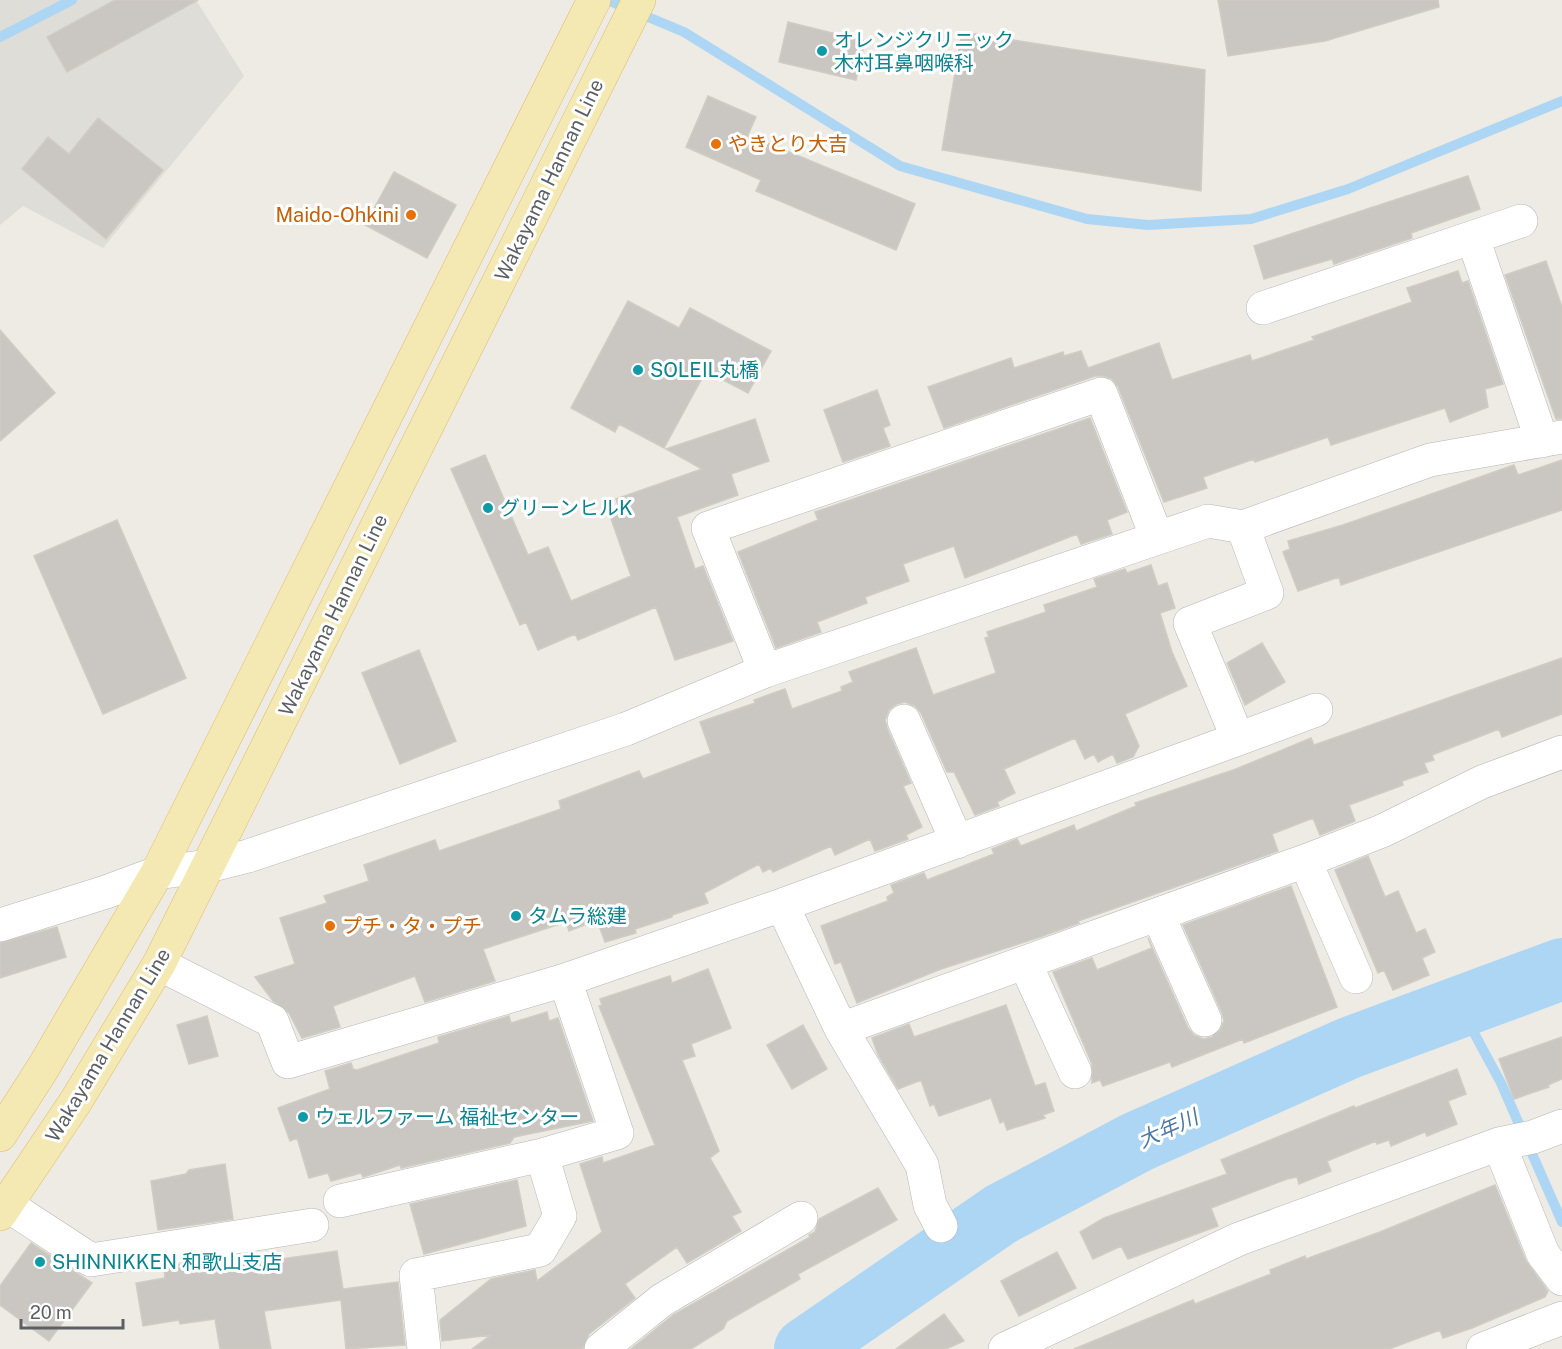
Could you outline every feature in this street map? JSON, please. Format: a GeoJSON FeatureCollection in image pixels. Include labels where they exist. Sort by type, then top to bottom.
{"type":"FeatureCollection","features":[{"type":"Feature","properties":{"kind":"main road","name":"Wakayama Hannan Line"},"geometry":{"type":"LineString","coordinates":[[0,1135],[43,1068],[157,873],[594,0]]}},
{"type":"Feature","properties":{"kind":"main road","name":"Wakayama Hannan Line"},"geometry":{"type":"LineString","coordinates":[[4,1210],[76,1101],[159,964],[639,0]]}},
{"type":"Feature","properties":{"kind":"main road"},"geometry":{"type":"LineString","coordinates":[[386,416],[423,434]]}},
{"type":"Feature","properties":{"kind":"street"},"geometry":{"type":"LineString","coordinates":[[1263,308],[1521,221]]}},
{"type":"Feature","properties":{"kind":"street"},"geometry":{"type":"LineString","coordinates":[[0,925],[106,892],[157,873],[208,866],[249,856],[626,729],[765,670],[1208,521],[1244,527],[1430,460],[1552,439],[1473,237]]}},
{"type":"Feature","properties":{"kind":"street"},"geometry":{"type":"LineString","coordinates":[[765,670],[708,528],[1101,394],[1157,538]]}},
{"type":"Feature","properties":{"kind":"street"},"geometry":{"type":"LineString","coordinates":[[1238,739],[1190,623],[1267,593],[1244,527]]}},
{"type":"Feature","properties":{"kind":"street"},"geometry":{"type":"LineString","coordinates":[[159,964],[272,1021],[288,1062],[565,980],[782,905],[1316,710]]}},
{"type":"Feature","properties":{"kind":"street"},"geometry":{"type":"LineString","coordinates":[[904,721],[957,842]]}},
{"type":"Feature","properties":{"kind":"street"},"geometry":{"type":"LineString","coordinates":[[841,1029],[1305,861],[1382,831],[1482,782],[1562,752]]}},
{"type":"Feature","properties":{"kind":"street"},"geometry":{"type":"LineString","coordinates":[[1305,861],[1356,976]]}},
{"type":"Feature","properties":{"kind":"street"},"geometry":{"type":"LineString","coordinates":[[782,905],[841,1029],[922,1165],[930,1205],[941,1226]]}},
{"type":"Feature","properties":{"kind":"street"},"geometry":{"type":"LineString","coordinates":[[1158,915],[1205,1020]]}},
{"type":"Feature","properties":{"kind":"street"},"geometry":{"type":"LineString","coordinates":[[1025,963],[1075,1072]]}},
{"type":"Feature","properties":{"kind":"street"},"geometry":{"type":"LineString","coordinates":[[340,1201],[542,1155],[617,1133],[565,980]]}},
{"type":"Feature","properties":{"kind":"street"},"geometry":{"type":"LineString","coordinates":[[1005,1349],[1239,1239],[1498,1144],[1533,1137],[1562,1126]]}},
{"type":"Feature","properties":{"kind":"street"},"geometry":{"type":"LineString","coordinates":[[1498,1144],[1543,1254],[1562,1279]]}},
{"type":"Feature","properties":{"kind":"street"},"geometry":{"type":"LineString","coordinates":[[424,1349],[416,1275],[540,1250],[560,1216],[542,1155]]}},
{"type":"Feature","properties":{"kind":"street"},"geometry":{"type":"LineString","coordinates":[[4,1210],[91,1260],[312,1225]]}},
{"type":"Feature","properties":{"kind":"street"},"geometry":{"type":"LineString","coordinates":[[601,1349],[662,1300],[801,1218]]}},
{"type":"Feature","properties":{"kind":"street"},"geometry":{"type":"LineString","coordinates":[[1483,1349],[1562,1318]]}},
{"type":"Feature","properties":{"kind":"shaded area"},"geometry":{"type":"Polygon","coordinates":[[[0,0],[196,0],[244,76],[103,248],[23,206],[0,225],[0,0]]]}},
{"type":"Feature","properties":{"kind":"building"},"geometry":{"type":"Polygon","coordinates":[[[115,0],[198,0],[67,72],[47,37],[115,0]]]}},
{"type":"Feature","properties":{"kind":"building"},"geometry":{"type":"Polygon","coordinates":[[[1218,0],[1438,0],[1439,7],[1325,41],[1228,56],[1218,0]]]}},
{"type":"Feature","properties":{"kind":"building","name":"オレンジクリニック 木村耳鼻咽喉科"},"geometry":{"type":"Polygon","coordinates":[[[788,22],[865,41],[856,80],[779,62],[788,22]]]}},
{"type":"Feature","properties":{"kind":"building"},"geometry":{"type":"Polygon","coordinates":[[[962,32],[1205,70],[1201,191],[942,150],[962,32]]]}},
{"type":"Feature","properties":{"kind":"building"},"geometry":{"type":"Polygon","coordinates":[[[708,96],[756,117],[748,135],[915,204],[896,250],[756,191],[761,180],[686,147],[708,96]]]}},
{"type":"Feature","properties":{"kind":"building"},"geometry":{"type":"Polygon","coordinates":[[[98,118],[163,170],[106,239],[22,169],[48,137],[69,154],[98,118]]]}},
{"type":"Feature","properties":{"kind":"building","name":"Maido-Ohkini"},"geometry":{"type":"Polygon","coordinates":[[[394,172],[456,205],[427,258],[365,225],[394,172]]]}},
{"type":"Feature","properties":{"kind":"building"},"geometry":{"type":"Polygon","coordinates":[[[1468,176],[1480,209],[1411,233],[1412,238],[1334,264],[1332,259],[1264,279],[1254,246],[1468,176]]]}},
{"type":"Feature","properties":{"kind":"building"},"geometry":{"type":"Polygon","coordinates":[[[1546,261],[1562,307],[1562,419],[1556,419],[1505,275],[1546,261]]]}},
{"type":"Feature","properties":{"kind":"building"},"geometry":{"type":"Polygon","coordinates":[[[1458,271],[1462,283],[1468,281],[1503,384],[1485,389],[1488,407],[1450,422],[1445,408],[1331,445],[1328,437],[1203,477],[1207,488],[1164,502],[1118,387],[1112,379],[1095,376],[944,428],[928,387],[1011,358],[1014,368],[1063,352],[1064,356],[1081,351],[1088,368],[1159,343],[1172,380],[1250,355],[1252,361],[1314,340],[1312,337],[1412,302],[1407,288],[1458,271]]]}},
{"type":"Feature","properties":{"kind":"building","name":"SOLEIL丸橋"},"geometry":{"type":"Polygon","coordinates":[[[628,301],[679,328],[690,308],[771,351],[748,393],[706,371],[664,448],[619,424],[615,432],[571,408],[628,301]]]}},
{"type":"Feature","properties":{"kind":"building"},"geometry":{"type":"Polygon","coordinates":[[[0,330],[55,393],[0,441],[0,330]]]}},
{"type":"Feature","properties":{"kind":"building"},"geometry":{"type":"Polygon","coordinates":[[[877,390],[890,425],[883,428],[890,446],[843,462],[824,410],[877,390]]]}},
{"type":"Feature","properties":{"kind":"building"},"geometry":{"type":"Polygon","coordinates":[[[1090,418],[1127,512],[1107,520],[1112,534],[1081,544],[1077,534],[965,578],[954,546],[903,564],[909,581],[865,597],[867,603],[817,622],[821,632],[776,648],[738,552],[818,520],[815,512],[1090,418]]]}},
{"type":"Feature","properties":{"kind":"building"},"geometry":{"type":"Polygon","coordinates":[[[755,419],[769,461],[731,474],[738,495],[677,517],[695,569],[703,566],[733,641],[675,660],[656,607],[578,640],[575,634],[538,650],[526,622],[520,625],[451,469],[485,455],[528,555],[548,547],[571,601],[631,576],[609,513],[620,510],[616,499],[702,469],[666,449],[755,419]]]}},
{"type":"Feature","properties":{"kind":"building"},"geometry":{"type":"Polygon","coordinates":[[[1562,460],[1562,510],[1341,585],[1339,577],[1298,591],[1283,552],[1290,549],[1288,541],[1343,525],[1514,465],[1518,475],[1562,460]]]}},
{"type":"Feature","properties":{"kind":"building"},"geometry":{"type":"Polygon","coordinates":[[[117,520],[186,678],[103,714],[34,556],[117,520]]]}},
{"type":"Feature","properties":{"kind":"building"},"geometry":{"type":"Polygon","coordinates":[[[1151,565],[1158,586],[1167,583],[1175,608],[1160,613],[1172,652],[1187,686],[1125,714],[1139,746],[1133,757],[1117,763],[1113,754],[1098,762],[1094,754],[1085,759],[1075,738],[1004,769],[1015,793],[997,802],[999,806],[975,815],[954,772],[947,772],[921,713],[915,706],[905,702],[897,704],[889,710],[885,720],[911,783],[903,786],[922,827],[906,835],[908,839],[875,851],[870,839],[835,855],[831,846],[773,872],[771,868],[763,872],[759,864],[704,893],[708,903],[635,929],[636,933],[605,942],[597,920],[569,931],[566,922],[483,949],[495,981],[425,1002],[415,976],[333,1006],[340,1027],[302,1038],[289,1013],[273,1001],[255,977],[295,964],[280,918],[327,903],[324,896],[369,881],[364,865],[435,840],[439,851],[561,809],[559,801],[639,771],[643,779],[711,753],[700,722],[755,703],[754,700],[785,689],[792,709],[842,691],[841,687],[853,682],[849,672],[916,648],[933,695],[996,673],[985,638],[989,637],[987,632],[1046,612],[1044,605],[1097,587],[1094,579],[1125,569],[1127,573],[1151,565]]]}},
{"type":"Feature","properties":{"kind":"building"},"geometry":{"type":"Polygon","coordinates":[[[1262,643],[1285,682],[1245,705],[1227,663],[1262,643]]]}},
{"type":"Feature","properties":{"kind":"building"},"geometry":{"type":"Polygon","coordinates":[[[419,650],[456,741],[400,764],[362,673],[419,650]]]}},
{"type":"Feature","properties":{"kind":"building"},"geometry":{"type":"Polygon","coordinates":[[[1562,658],[1562,714],[1502,737],[1499,729],[1432,755],[1434,760],[1424,763],[1428,772],[1402,781],[1403,785],[1349,805],[1355,821],[1320,835],[1313,818],[1272,834],[1278,851],[1078,921],[1079,923],[1040,937],[941,969],[857,1003],[841,962],[835,964],[821,926],[888,901],[887,897],[894,893],[891,885],[924,873],[927,880],[994,854],[992,849],[1017,839],[1021,846],[1074,825],[1076,831],[1136,806],[1135,803],[1236,769],[1311,738],[1314,745],[1562,658]]]}},
{"type":"Feature","properties":{"kind":"building"},"geometry":{"type":"Polygon","coordinates":[[[1368,856],[1385,897],[1398,891],[1416,933],[1425,929],[1435,952],[1422,958],[1429,975],[1393,990],[1384,970],[1378,973],[1335,870],[1368,856]]]}},
{"type":"Feature","properties":{"kind":"building"},"geometry":{"type":"Polygon","coordinates":[[[1291,886],[1337,1007],[1244,1043],[1243,1039],[1172,1067],[1170,1062],[1103,1086],[1100,1080],[1092,1083],[1092,1064],[1053,972],[1092,958],[1097,970],[1152,948],[1148,938],[1188,1028],[1194,1035],[1203,1039],[1212,1037],[1220,1030],[1224,1021],[1222,1013],[1183,925],[1291,886]]]}},
{"type":"Feature","properties":{"kind":"building"},"geometry":{"type":"Polygon","coordinates":[[[57,927],[66,957],[0,978],[0,943],[57,927]]]}},
{"type":"Feature","properties":{"kind":"building"},"geometry":{"type":"Polygon","coordinates":[[[708,969],[731,1028],[691,1044],[695,1056],[682,1060],[719,1151],[710,1158],[741,1212],[732,1216],[741,1231],[687,1263],[677,1247],[625,1284],[635,1298],[589,1334],[583,1349],[472,1349],[491,1335],[442,1341],[440,1320],[491,1279],[535,1270],[537,1281],[602,1232],[580,1164],[602,1157],[603,1163],[655,1145],[599,1006],[602,1005],[600,999],[670,976],[672,983],[708,969]]]}},
{"type":"Feature","properties":{"kind":"building"},"geometry":{"type":"Polygon","coordinates":[[[1006,1005],[1035,1086],[1045,1083],[1054,1111],[1043,1115],[1045,1118],[1007,1130],[1004,1121],[1000,1123],[991,1098],[939,1116],[934,1104],[930,1106],[921,1080],[898,1089],[878,1055],[872,1038],[909,1024],[914,1037],[1006,1005]]]}},
{"type":"Feature","properties":{"kind":"building"},"geometry":{"type":"Polygon","coordinates":[[[547,1012],[549,1021],[558,1018],[593,1121],[514,1137],[510,1143],[401,1168],[400,1165],[363,1177],[361,1173],[331,1181],[328,1173],[309,1178],[297,1138],[290,1141],[278,1108],[330,1089],[325,1071],[351,1063],[353,1069],[357,1070],[439,1043],[438,1037],[509,1016],[511,1023],[547,1012]]]}},
{"type":"Feature","properties":{"kind":"building"},"geometry":{"type":"Polygon","coordinates":[[[207,1016],[218,1056],[189,1064],[177,1025],[207,1016]]]}},
{"type":"Feature","properties":{"kind":"building"},"geometry":{"type":"Polygon","coordinates":[[[803,1025],[827,1069],[792,1089],[767,1045],[803,1025]]]}},
{"type":"Feature","properties":{"kind":"building"},"geometry":{"type":"Polygon","coordinates":[[[1562,1037],[1562,1079],[1548,1085],[1549,1087],[1514,1099],[1499,1059],[1562,1037]]]}},
{"type":"Feature","properties":{"kind":"building"},"geometry":{"type":"Polygon","coordinates":[[[1457,1069],[1466,1094],[1448,1101],[1457,1124],[1427,1136],[1425,1132],[1391,1146],[1389,1140],[1377,1144],[1376,1141],[1327,1161],[1331,1171],[1299,1184],[1297,1177],[1287,1179],[1211,1208],[1218,1226],[1128,1259],[1121,1246],[1093,1259],[1080,1232],[1104,1218],[1227,1174],[1221,1160],[1354,1106],[1355,1108],[1457,1069]]]}},
{"type":"Feature","properties":{"kind":"building"},"geometry":{"type":"Polygon","coordinates":[[[225,1164],[233,1219],[158,1230],[151,1181],[186,1174],[189,1170],[225,1164]]]}},
{"type":"Feature","properties":{"kind":"building"},"geometry":{"type":"Polygon","coordinates":[[[517,1180],[526,1226],[424,1254],[410,1204],[517,1180]]]}},
{"type":"Feature","properties":{"kind":"building"},"geometry":{"type":"Polygon","coordinates":[[[1495,1185],[1526,1261],[1548,1291],[1545,1297],[1472,1328],[1443,1338],[1440,1330],[1389,1349],[1074,1349],[1193,1300],[1195,1304],[1271,1274],[1270,1270],[1305,1256],[1306,1259],[1380,1232],[1495,1185]]]}},
{"type":"Feature","properties":{"kind":"building"},"geometry":{"type":"Polygon","coordinates":[[[878,1188],[897,1220],[798,1274],[800,1279],[727,1321],[723,1329],[691,1349],[631,1349],[673,1315],[810,1237],[809,1235],[815,1232],[819,1219],[878,1188]]]}},
{"type":"Feature","properties":{"kind":"building","name":"SHINNIKKEN 和歌山支店"},"geometry":{"type":"Polygon","coordinates":[[[31,1243],[92,1283],[49,1341],[0,1305],[0,1286],[31,1243]]]}},
{"type":"Feature","properties":{"kind":"building"},"geometry":{"type":"Polygon","coordinates":[[[337,1251],[343,1289],[398,1282],[405,1345],[346,1349],[341,1300],[264,1311],[271,1349],[220,1349],[215,1319],[180,1324],[179,1320],[143,1326],[136,1283],[165,1278],[164,1267],[239,1256],[239,1258],[259,1255],[260,1262],[337,1251]]]}},
{"type":"Feature","properties":{"kind":"building"},"geometry":{"type":"Polygon","coordinates":[[[1057,1252],[1076,1288],[1019,1316],[1001,1281],[1057,1252]]]}},
{"type":"Feature","properties":{"kind":"building"},"geometry":{"type":"Polygon","coordinates":[[[944,1314],[964,1341],[946,1349],[896,1349],[944,1314]]]}},
{"type":"Feature","properties":{"kind":"waterway"},"geometry":{"type":"LineString","coordinates":[[0,37],[72,0]]}},
{"type":"Feature","properties":{"kind":"waterway"},"geometry":{"type":"LineString","coordinates":[[607,0],[684,32],[900,166],[1087,219],[1148,225],[1251,219],[1348,189],[1562,101]]}},
{"type":"Feature","properties":{"kind":"waterway","name":"大年川"},"geometry":{"type":"LineString","coordinates":[[805,1349],[1001,1214],[1137,1142],[1349,1048],[1562,969]]}},
{"type":"Feature","properties":{"kind":"waterway"},"geometry":{"type":"LineString","coordinates":[[1460,1007],[1501,1083],[1562,1222]]}},
{"type":"Feature","properties":{"kind":"place","name":"オレンジクリニック 木村耳鼻咽喉科"},"geometry":{"type":"Point","coordinates":[822,51]}},
{"type":"Feature","properties":{"kind":"place","name":"やきとり大吉"},"geometry":{"type":"Point","coordinates":[716,144]}},
{"type":"Feature","properties":{"kind":"place","name":"Maido-Ohkini"},"geometry":{"type":"Point","coordinates":[411,215]}},
{"type":"Feature","properties":{"kind":"place","name":"SOLEIL丸橋"},"geometry":{"type":"Point","coordinates":[638,370]}},
{"type":"Feature","properties":{"kind":"place","name":"グリーンヒルK"},"geometry":{"type":"Point","coordinates":[488,508]}},
{"type":"Feature","properties":{"kind":"place","name":"タムラ総建"},"geometry":{"type":"Point","coordinates":[516,916]}},
{"type":"Feature","properties":{"kind":"place","name":"プチ・タ・プチ"},"geometry":{"type":"Point","coordinates":[330,926]}},
{"type":"Feature","properties":{"kind":"place","name":"ウェルファーム 福祉センター"},"geometry":{"type":"Point","coordinates":[303,1117]}},
{"type":"Feature","properties":{"kind":"place","name":"SHINNIKKEN 和歌山支店"},"geometry":{"type":"Point","coordinates":[40,1262]}}]}
